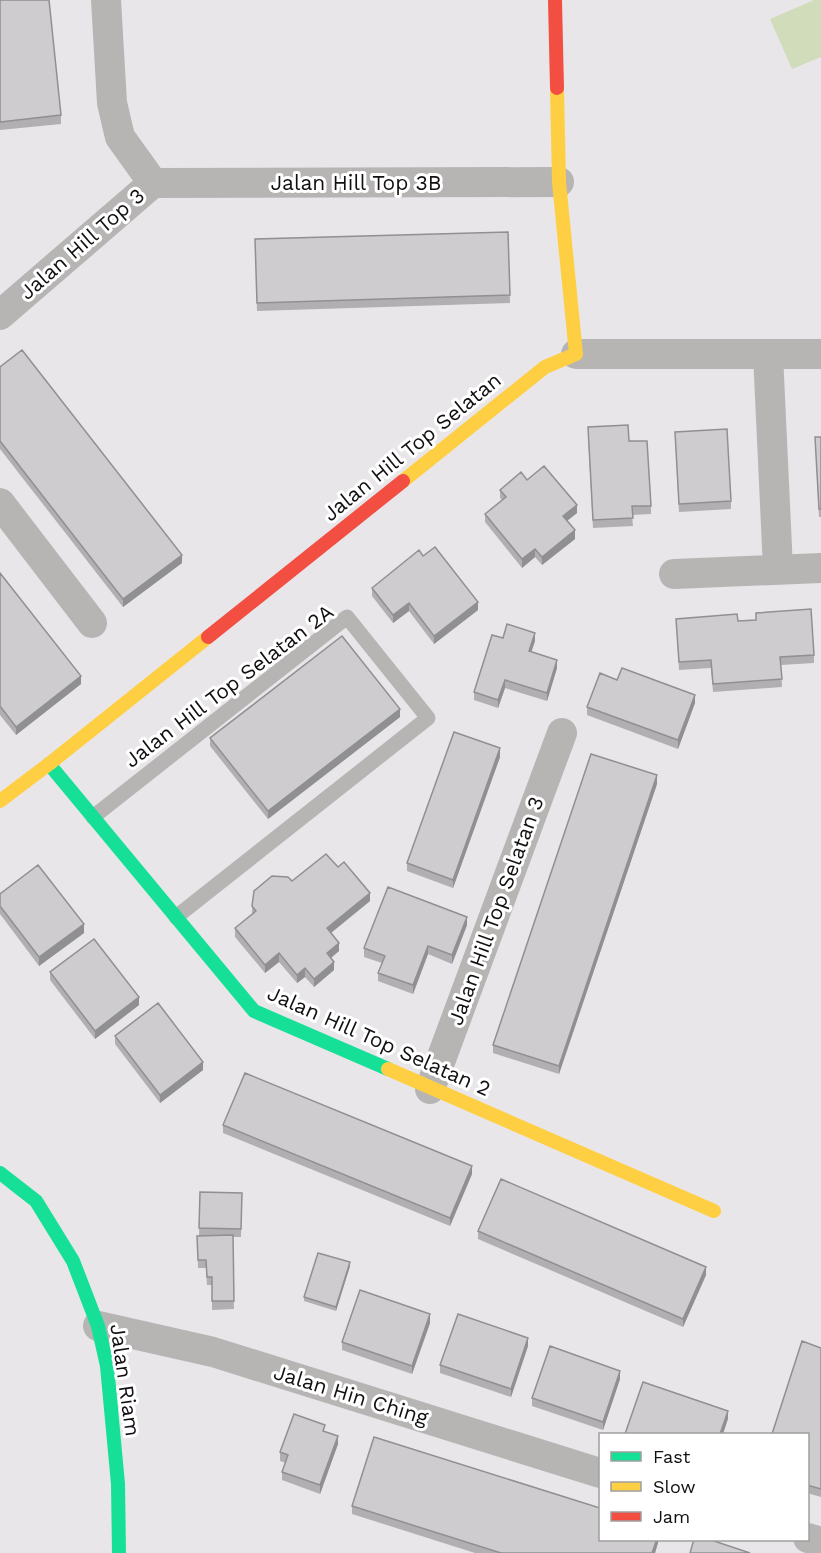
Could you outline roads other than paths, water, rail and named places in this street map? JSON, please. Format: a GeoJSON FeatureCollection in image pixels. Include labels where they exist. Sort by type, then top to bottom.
{"type":"FeatureCollection","features":[{"type":"Feature","properties":{"kind":"street","name":"Jalan Hill Top 3"},"geometry":{"type":"LineString","coordinates":[[0,315],[153,183],[120,137],[112,103],[106,0]]}},
{"type":"Feature","properties":{"kind":"street"},"geometry":{"type":"LineString","coordinates":[[555,0],[559,182],[576,354],[821,354]]}},
{"type":"Feature","properties":{"kind":"street","name":"Jalan Hill Top 3B"},"geometry":{"type":"LineString","coordinates":[[153,183],[559,182]]}},
{"type":"Feature","properties":{"kind":"street","name":"Jalan Hill Top Selatan"},"geometry":{"type":"LineString","coordinates":[[0,801],[545,367],[576,354]]}},
{"type":"Feature","properties":{"kind":"street"},"geometry":{"type":"LineString","coordinates":[[768,354],[778,569]]}},
{"type":"Feature","properties":{"kind":"street"},"geometry":{"type":"LineString","coordinates":[[0,503],[92,623]]}},
{"type":"Feature","properties":{"kind":"street"},"geometry":{"type":"LineString","coordinates":[[674,574],[821,568]]}},
{"type":"Feature","properties":{"kind":"street","name":"Jalan Hill Top Selatan 3"},"geometry":{"type":"LineString","coordinates":[[430,1089],[562,733]]}},
{"type":"Feature","properties":{"kind":"street","name":"Jalan Hill Top Selatan 2"},"geometry":{"type":"LineString","coordinates":[[49,764],[254,1011],[714,1211]]}},
{"type":"Feature","properties":{"kind":"street","name":"Jalan Riam"},"geometry":{"type":"LineString","coordinates":[[0,1173],[36,1201],[73,1261],[98,1326],[107,1366],[117,1472],[119,1553]]}},
{"type":"Feature","properties":{"kind":"street","name":"Jalan Hin Ching"},"geometry":{"type":"LineString","coordinates":[[98,1326],[213,1352],[599,1473]]}},
{"type":"Feature","properties":{"kind":"lane","name":"Jalan Hill Top Selatan 2A"},"geometry":{"type":"LineString","coordinates":[[93,817],[347,617],[428,718],[176,917]]}}]}
